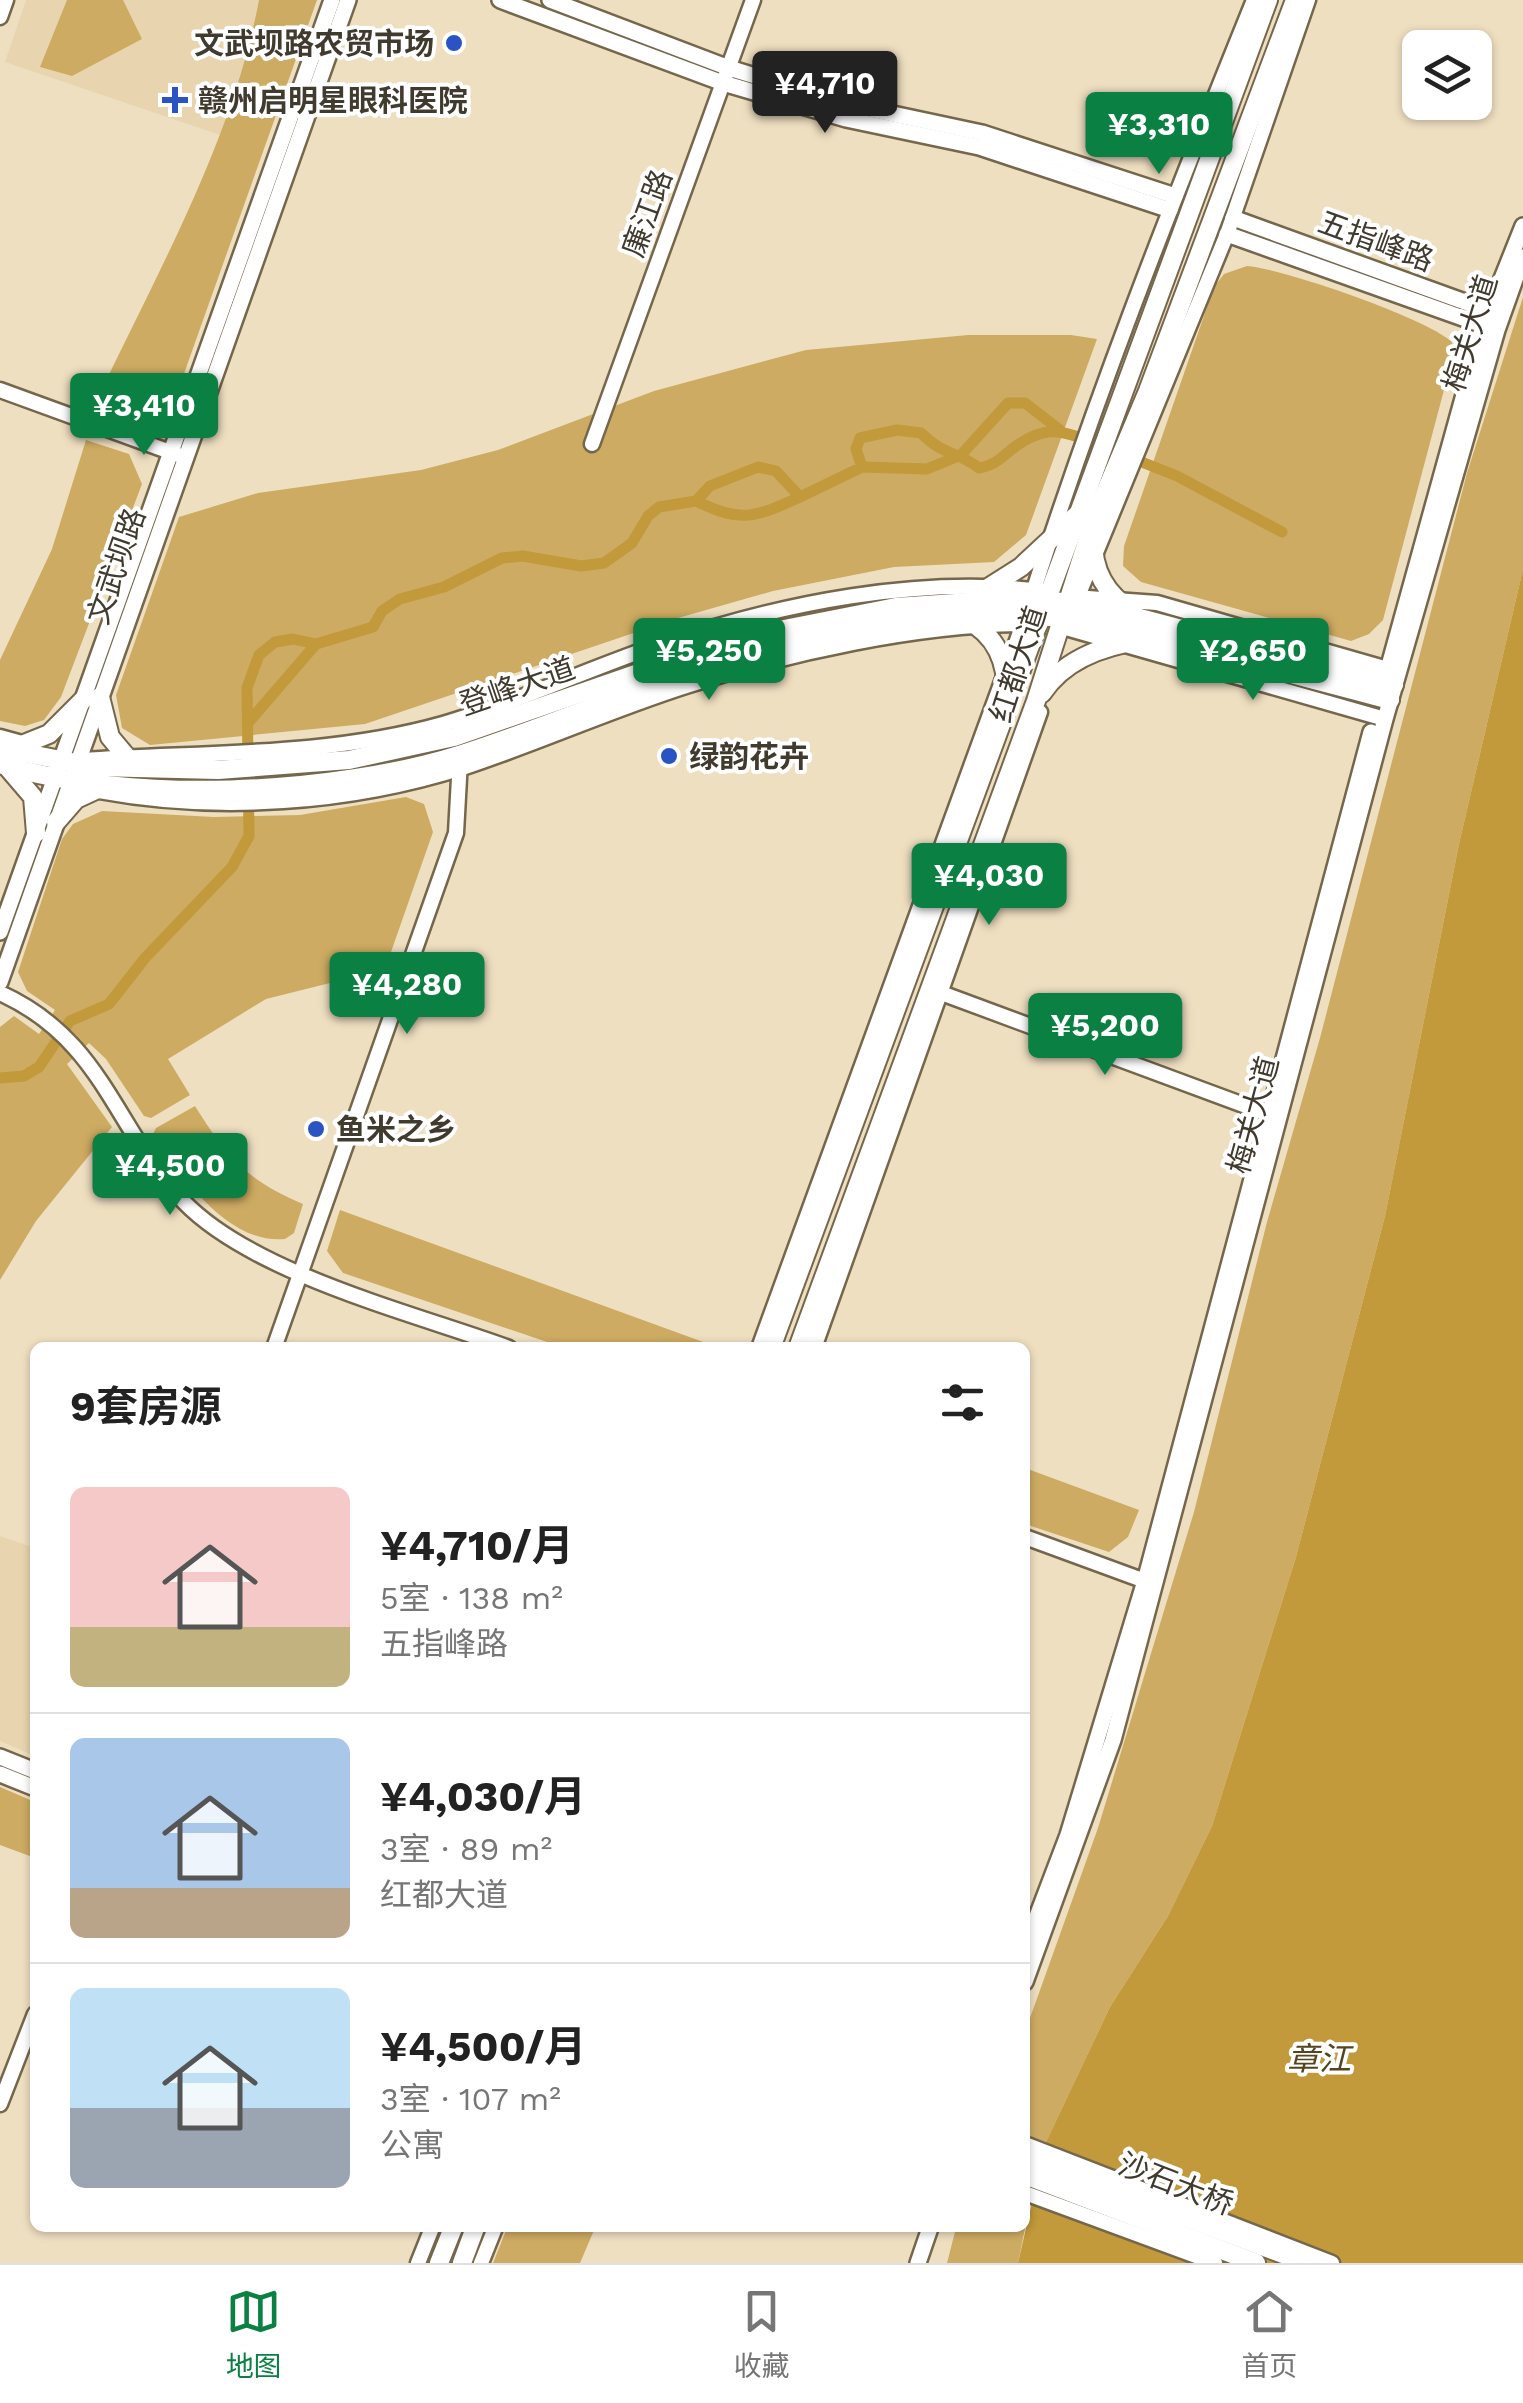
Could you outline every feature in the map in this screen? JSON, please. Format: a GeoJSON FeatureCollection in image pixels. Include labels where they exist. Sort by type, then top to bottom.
{"type":"FeatureCollection","features":[{"type":"Feature","properties":{"kind":"main road","name":"文武坝路"},"geometry":{"type":"LineString","coordinates":[[0,932],[92,697],[332,0]]}},
{"type":"Feature","properties":{"kind":"main road","name":"文武坝路"},"geometry":{"type":"LineString","coordinates":[[177,455],[348,0]]}},
{"type":"Feature","properties":{"kind":"main road"},"geometry":{"type":"LineString","coordinates":[[500,0],[726,76],[982,133],[1172,203]]}},
{"type":"Feature","properties":{"kind":"main road"},"geometry":{"type":"LineString","coordinates":[[550,0],[726,76]]}},
{"type":"Feature","properties":{"kind":"main road","name":"红都大道"},"geometry":{"type":"LineString","coordinates":[[1100,483],[1117,379],[1268,0]]}},
{"type":"Feature","properties":{"kind":"main road","name":"红都大道"},"geometry":{"type":"LineString","coordinates":[[773,1342],[1006,710],[1036,607],[1088,514],[1100,483],[1156,392],[1294,0]]}},
{"type":"Feature","properties":{"kind":"main road","name":"五指峰路"},"geometry":{"type":"LineString","coordinates":[[1230,226],[1492,321]]}},
{"type":"Feature","properties":{"kind":"main road","name":"梅关大道"},"geometry":{"type":"LineString","coordinates":[[1030,1968],[1113,1740],[1387,692],[1492,321],[1523,226]]}},
{"type":"Feature","properties":{"kind":"main road","name":"梅关大道"},"geometry":{"type":"LineString","coordinates":[[1492,321],[1523,257]]}},
{"type":"Feature","properties":{"kind":"main road"},"geometry":{"type":"LineString","coordinates":[[1006,710],[1005,665],[994,642],[969,617],[991,588],[1088,514],[1093,556],[1102,581],[1117,599],[1158,630]]}},
{"type":"Feature","properties":{"kind":"main road","name":"红都大道"},"geometry":{"type":"LineString","coordinates":[[800,1342],[1069,611],[1088,514]]}},
{"type":"Feature","properties":{"kind":"main road","name":"登峰大道"},"geometry":{"type":"LineString","coordinates":[[1,753],[120,785],[295,775],[350,760],[456,745],[739,638],[846,615],[969,617],[1036,607],[1069,611],[1158,630],[1387,692]]}},
{"type":"Feature","properties":{"kind":"main road"},"geometry":{"type":"LineString","coordinates":[[1036,702],[1049,682],[1085,656],[1158,630]]}},
{"type":"Feature","properties":{"kind":"main road"},"geometry":{"type":"LineString","coordinates":[[36,833],[36,805],[1,753],[28,744],[58,727],[92,697],[129,762]]}},
{"type":"Feature","properties":{"kind":"main road","name":"登峰大道"},"geometry":{"type":"LineString","coordinates":[[65,772],[129,762],[215,779]]}},
{"type":"Feature","properties":{"kind":"main road","name":"文武坝路"},"geometry":{"type":"LineString","coordinates":[[0,982],[56,822],[65,772]]}},
{"type":"Feature","properties":{"kind":"main road"},"geometry":{"type":"LineString","coordinates":[[56,822],[68,806],[93,790],[120,785]]}},
{"type":"Feature","properties":{"kind":"main road","name":"梅关大道"},"geometry":{"type":"LineString","coordinates":[[1030,1934],[1083,1789],[1274,1116]]}},
{"type":"Feature","properties":{"kind":"main road"},"geometry":{"type":"LineString","coordinates":[[0,1757],[30,1769]]}},
{"type":"Feature","properties":{"kind":"main road"},"geometry":{"type":"LineString","coordinates":[[0,1774],[30,1786]]}},
{"type":"Feature","properties":{"kind":"main road","name":"沙石大桥"},"geometry":{"type":"LineString","coordinates":[[1030,2159],[1307,2263]]}},
{"type":"Feature","properties":{"kind":"main road","name":"沙石大桥"},"geometry":{"type":"LineString","coordinates":[[1030,2178],[1256,2263]]}},
{"type":"Feature","properties":{"kind":"main road"},"geometry":{"type":"LineString","coordinates":[[439,2263],[451,2232]]}},
{"type":"Feature","properties":{"kind":"main road"},"geometry":{"type":"LineString","coordinates":[[462,2263],[474,2232]]}},
{"type":"Feature","properties":{"kind":"main road"},"geometry":{"type":"LineString","coordinates":[[918,2263],[929,2232]]}},
{"type":"Feature","properties":{"kind":"main road"},"geometry":{"type":"LineString","coordinates":[[928,2263],[939,2232]]}},
{"type":"Feature","properties":{"kind":"street"},"geometry":{"type":"LineString","coordinates":[[0,17],[6,0]]}},
{"type":"Feature","properties":{"kind":"street","name":"廉江路"},"geometry":{"type":"LineString","coordinates":[[592,444],[753,0]]}},
{"type":"Feature","properties":{"kind":"street"},"geometry":{"type":"LineString","coordinates":[[1117,379],[1172,203],[1254,0]]}},
{"type":"Feature","properties":{"kind":"street"},"geometry":{"type":"LineString","coordinates":[[1156,392],[1230,226],[1308,0]]}},
{"type":"Feature","properties":{"kind":"street"},"geometry":{"type":"LineString","coordinates":[[0,390],[177,455]]}},
{"type":"Feature","properties":{"kind":"street"},"geometry":{"type":"LineString","coordinates":[[761,1342],[1005,665],[1036,607],[1047,542],[1100,483]]}},
{"type":"Feature","properties":{"kind":"street"},"geometry":{"type":"LineString","coordinates":[[816,1342],[944,994],[1049,682],[1069,611],[1093,556],[1100,483]]}},
{"type":"Feature","properties":{"kind":"street"},"geometry":{"type":"LineString","coordinates":[[456,745],[666,642],[737,622],[902,590],[991,588],[1036,607]]}},
{"type":"Feature","properties":{"kind":"street"},"geometry":{"type":"LineString","coordinates":[[28,744],[93,790],[295,775],[456,745],[969,617],[1036,607],[1069,611],[1117,599],[1158,603],[1387,692]]}},
{"type":"Feature","properties":{"kind":"street"},"geometry":{"type":"LineString","coordinates":[[1069,611],[1122,643],[1387,692]]}},
{"type":"Feature","properties":{"kind":"street"},"geometry":{"type":"LineString","coordinates":[[276,1342],[456,833],[456,745]]}},
{"type":"Feature","properties":{"kind":"street"},"geometry":{"type":"LineString","coordinates":[[0,775],[20,778],[65,772]]}},
{"type":"Feature","properties":{"kind":"street"},"geometry":{"type":"LineString","coordinates":[[0,993],[28,1006],[66,1038],[106,1087],[184,1202],[240,1246],[301,1273],[492,1342]]}},
{"type":"Feature","properties":{"kind":"street"},"geometry":{"type":"LineString","coordinates":[[944,994],[1274,1116]]}},
{"type":"Feature","properties":{"kind":"street"},"geometry":{"type":"LineString","coordinates":[[1030,1539],[1145,1581]]}},
{"type":"Feature","properties":{"kind":"street"},"geometry":{"type":"LineString","coordinates":[[0,2104],[30,2027]]}},
{"type":"Feature","properties":{"kind":"street"},"geometry":{"type":"LineString","coordinates":[[1030,2146],[1332,2263]]}},
{"type":"Feature","properties":{"kind":"street"},"geometry":{"type":"LineString","coordinates":[[1030,2195],[1215,2263]]}},
{"type":"Feature","properties":{"kind":"street"},"geometry":{"type":"LineString","coordinates":[[418,2263],[430,2232]]}},
{"type":"Feature","properties":{"kind":"street"},"geometry":{"type":"LineString","coordinates":[[482,2263],[494,2232]]}},
{"type":"Feature","properties":{"kind":"shaded area","name":"赣州启明星眼科医院"},"geometry":{"type":"Polygon","coordinates":[[[26,0],[259,0],[247,64],[220,135],[5,62],[26,0]]]}},
{"type":"Feature","properties":{"kind":"shaded area"},"geometry":{"type":"Polygon","coordinates":[[[67,0],[123,0],[142,39],[72,76],[40,67],[67,0]]]}},
{"type":"Feature","properties":{"kind":"shaded area"},"geometry":{"type":"Polygon","coordinates":[[[259,0],[317,0],[170,413],[141,423],[94,406],[211,156],[247,53],[259,0]]]}},
{"type":"Feature","properties":{"kind":"shaded area"},"geometry":{"type":"Polygon","coordinates":[[[1247,266],[1354,296],[1414,320],[1452,342],[1453,356],[1383,620],[1369,634],[1351,641],[1141,582],[1123,566],[1124,546],[1214,287],[1224,274],[1247,266]]]}},
{"type":"Feature","properties":{"kind":"shaded area"},"geometry":{"type":"Polygon","coordinates":[[[1523,297],[1523,569],[1459,844],[1385,1216],[1296,1557],[1212,1826],[1168,1916],[1110,2007],[1046,2142],[1030,2137],[1030,2018],[1098,1828],[1194,1512],[1267,1222],[1320,1038],[1467,473],[1523,297]]]}},
{"type":"Feature","properties":{"kind":"shaded area"},"geometry":{"type":"Polygon","coordinates":[[[968,335],[1071,335],[1097,339],[1026,535],[994,562],[894,567],[773,591],[678,618],[365,724],[150,745],[122,728],[116,695],[179,517],[258,493],[421,470],[498,450],[654,391],[806,350],[968,335]]]}},
{"type":"Feature","properties":{"kind":"shaded area"},"geometry":{"type":"Polygon","coordinates":[[[86,440],[129,454],[142,484],[61,697],[44,720],[25,726],[0,721],[0,660],[52,549],[86,440]]]}},
{"type":"Feature","properties":{"kind":"shaded area"},"geometry":{"type":"Polygon","coordinates":[[[406,797],[424,804],[433,832],[377,992],[338,981],[266,999],[168,1059],[190,1095],[151,1118],[144,1116],[106,1059],[89,1043],[67,1064],[112,1127],[36,1221],[0,1280],[0,1027],[14,1016],[39,1034],[55,1010],[27,991],[18,972],[62,839],[73,824],[102,811],[214,817],[300,815],[406,797]]]}},
{"type":"Feature","properties":{"kind":"shaded area"},"geometry":{"type":"Polygon","coordinates":[[[195,1106],[217,1139],[252,1176],[303,1204],[294,1233],[285,1239],[264,1238],[244,1231],[208,1204],[177,1169],[153,1134],[156,1128],[195,1106]]]}},
{"type":"Feature","properties":{"kind":"shaded area"},"geometry":{"type":"Polygon","coordinates":[[[340,1210],[703,1342],[547,1342],[343,1273],[327,1251],[340,1210]]]}},
{"type":"Feature","properties":{"kind":"shaded area"},"geometry":{"type":"Polygon","coordinates":[[[1030,1470],[1139,1510],[1128,1537],[1109,1552],[1030,1526],[1030,1470]]]}},
{"type":"Feature","properties":{"kind":"shaded area"},"geometry":{"type":"Polygon","coordinates":[[[0,1536],[30,1546],[30,1754],[0,1741],[0,1536]]]}},
{"type":"Feature","properties":{"kind":"shaded area"},"geometry":{"type":"Polygon","coordinates":[[[0,1787],[30,1800],[30,1856],[0,1845],[0,1787]]]}},
{"type":"Feature","properties":{"kind":"shaded area"},"geometry":{"type":"Polygon","coordinates":[[[505,2232],[593,2232],[580,2263],[493,2263],[505,2232]]]}},
{"type":"Feature","properties":{"kind":"shaded area"},"geometry":{"type":"Polygon","coordinates":[[[955,2232],[1024,2232],[1018,2263],[947,2263],[955,2232]]]}},
{"type":"Feature","properties":{"kind":"water","name":"章江"},"geometry":{"type":"Polygon","coordinates":[[[1523,569],[1523,2263],[1018,2263],[1025,2232],[1030,2232],[1030,2211],[1046,2142],[1110,2007],[1168,1916],[1212,1826],[1296,1557],[1385,1216],[1459,844],[1523,569]]]}},
{"type":"Feature","properties":{"kind":"waterway"},"geometry":{"type":"LineString","coordinates":[[862,467],[927,469],[961,455],[1008,403],[1025,403],[1060,430]]}},
{"type":"Feature","properties":{"kind":"waterway"},"geometry":{"type":"LineString","coordinates":[[0,1078],[24,1076],[39,1067],[70,1021],[109,1004],[145,958],[232,867],[249,836],[247,688],[259,655],[275,642],[293,639],[316,644],[373,627],[382,611],[400,599],[444,587],[502,558],[523,556],[581,566],[604,563],[632,543],[648,516],[659,507],[696,501],[710,486],[758,467],[776,471],[800,497],[862,467],[856,449],[860,438],[897,430],[921,433],[936,446],[979,468],[997,461],[1025,440],[1048,432],[1069,434],[1107,449]]}},
{"type":"Feature","properties":{"kind":"waterway"},"geometry":{"type":"LineString","coordinates":[[1129,457],[1177,476],[1282,532]]}},
{"type":"Feature","properties":{"kind":"waterway"},"geometry":{"type":"LineString","coordinates":[[696,501],[725,513],[748,515],[800,497]]}},
{"type":"Feature","properties":{"kind":"waterway"},"geometry":{"type":"LineString","coordinates":[[248,723],[316,644]]}},
{"type":"Feature","properties":{"kind":"place","name":"文武坝路农贸市场"},"geometry":{"type":"Point","coordinates":[454,43]}},
{"type":"Feature","properties":{"kind":"place","name":"赣州启明星眼科医院"},"geometry":{"type":"Point","coordinates":[175,100]}},
{"type":"Feature","properties":{"kind":"place","name":"绿韵花卉"},"geometry":{"type":"Point","coordinates":[669,756]}},
{"type":"Feature","properties":{"kind":"place","name":"鱼米之乡"},"geometry":{"type":"Point","coordinates":[316,1129]}}]}
